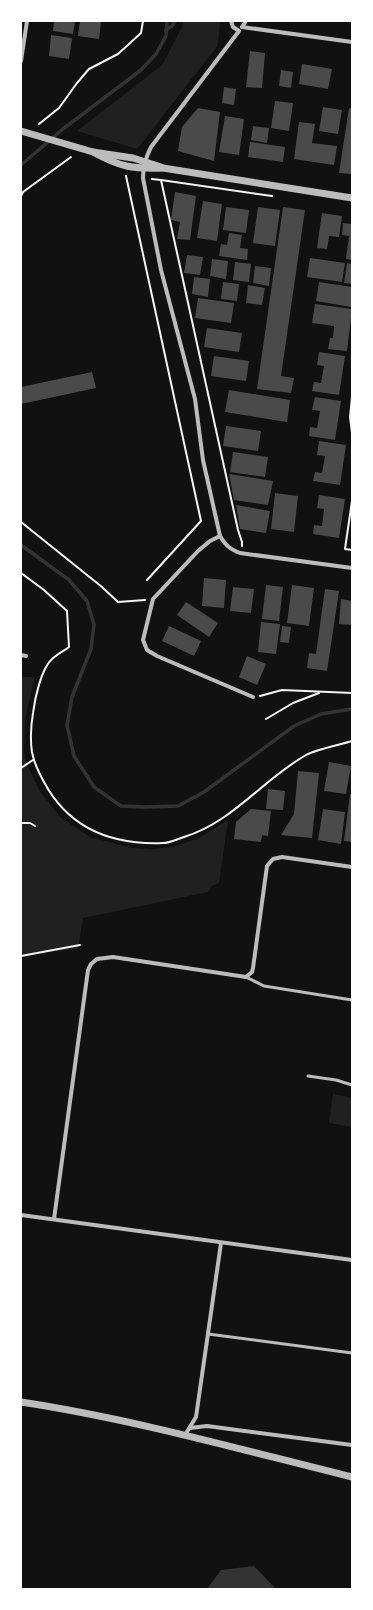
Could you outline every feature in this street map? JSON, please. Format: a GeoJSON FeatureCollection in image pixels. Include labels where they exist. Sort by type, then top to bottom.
{"type":"FeatureCollection","features":[{"type":"Feature","properties":{"kind":"street"},"geometry":{"type":"LineString","coordinates":[[21,61],[27,21]]}},
{"type":"Feature","properties":{"kind":"street"},"geometry":{"type":"LineString","coordinates":[[231,21],[233,27],[240,29],[352,42]]}},
{"type":"Feature","properties":{"kind":"street"},"geometry":{"type":"LineString","coordinates":[[246,21],[151,147],[145,161],[143,178],[161,270],[195,400],[203,460],[220,536],[226,546],[231,550],[240,553],[352,568]]}},
{"type":"Feature","properties":{"kind":"street"},"geometry":{"type":"LineString","coordinates":[[21,131],[81,149],[133,158],[163,168]]}},
{"type":"Feature","properties":{"kind":"street"},"geometry":{"type":"LineString","coordinates":[[93,152],[123,166],[143,169],[163,168],[352,198]]}},
{"type":"Feature","properties":{"kind":"street"},"geometry":{"type":"LineString","coordinates":[[220,536],[210,541],[198,551],[153,599],[143,640],[148,650],[157,656],[253,697]]}},
{"type":"Feature","properties":{"kind":"street"},"geometry":{"type":"LineString","coordinates":[[21,655],[26,656]]}},
{"type":"Feature","properties":{"kind":"street"},"geometry":{"type":"LineString","coordinates":[[54,1220],[88,970],[91,964],[97,959],[114,957],[246,977],[252,972],[253,968],[267,866],[273,859],[282,857],[352,867]]}},
{"type":"Feature","properties":{"kind":"street"},"geometry":{"type":"LineString","coordinates":[[21,1215],[352,1260]]}},
{"type":"Feature","properties":{"kind":"street"},"geometry":{"type":"LineString","coordinates":[[185,1436],[196,1417],[221,1243]]}},
{"type":"Feature","properties":{"kind":"street"},"geometry":{"type":"LineString","coordinates":[[21,1402],[95,1415],[352,1477]]}},
{"type":"Feature","properties":{"kind":"street"},"geometry":{"type":"LineString","coordinates":[[190,1428],[207,1426],[352,1445]]}},
{"type":"Feature","properties":{"kind":"lane"},"geometry":{"type":"LineString","coordinates":[[246,977],[264,986],[352,1000]]}},
{"type":"Feature","properties":{"kind":"lane"},"geometry":{"type":"LineString","coordinates":[[308,1076],[336,1080],[352,1085]]}},
{"type":"Feature","properties":{"kind":"lane"},"geometry":{"type":"LineString","coordinates":[[208,1334],[352,1354]]}},
{"type":"Feature","properties":{"kind":"path"},"geometry":{"type":"LineString","coordinates":[[39,124],[59,108],[77,83],[90,69],[118,54],[141,33],[143,21]]}},
{"type":"Feature","properties":{"kind":"path"},"geometry":{"type":"LineString","coordinates":[[21,196],[23,192],[71,156]]}},
{"type":"Feature","properties":{"kind":"path"},"geometry":{"type":"LineString","coordinates":[[147,580],[201,522],[125,176],[278,197]]}},
{"type":"Feature","properties":{"kind":"path"},"geometry":{"type":"LineString","coordinates":[[160,180],[238,530],[242,542],[240,553]]}},
{"type":"Feature","properties":{"kind":"path"},"geometry":{"type":"LineString","coordinates":[[352,397],[350,417],[352,433]]}},
{"type":"Feature","properties":{"kind":"path"},"geometry":{"type":"LineString","coordinates":[[352,501],[345,549],[352,550]]}},
{"type":"Feature","properties":{"kind":"path"},"geometry":{"type":"LineString","coordinates":[[21,522],[102,587],[118,602],[144,600],[152,603]]}},
{"type":"Feature","properties":{"kind":"path"},"geometry":{"type":"LineString","coordinates":[[21,573],[44,590],[67,611],[69,647],[49,663],[39,685],[34,706],[31,738],[33,760],[49,791],[61,806],[74,818],[92,830],[132,843],[166,843],[196,833],[228,816],[272,780],[307,755],[352,741]]}},
{"type":"Feature","properties":{"kind":"path"},"geometry":{"type":"LineString","coordinates":[[253,697],[282,690],[320,693],[352,693]]}},
{"type":"Feature","properties":{"kind":"path"},"geometry":{"type":"LineString","coordinates":[[266,718],[293,703],[320,693]]}},
{"type":"Feature","properties":{"kind":"path"},"geometry":{"type":"LineString","coordinates":[[21,768],[33,760]]}},
{"type":"Feature","properties":{"kind":"path"},"geometry":{"type":"LineString","coordinates":[[21,845],[21,823],[30,823],[35,826]]}},
{"type":"Feature","properties":{"kind":"path"},"geometry":{"type":"LineString","coordinates":[[21,956],[80,946]]}},
{"type":"Feature","properties":{"kind":"shaded area"},"geometry":{"type":"Polygon","coordinates":[[[183,21],[220,21],[218,45],[137,149],[77,131],[162,65],[182,27],[183,21]]]}},
{"type":"Feature","properties":{"kind":"shaded area"},"geometry":{"type":"Polygon","coordinates":[[[21,677],[35,677],[25,718],[24,752],[27,764],[39,790],[60,817],[90,837],[132,848],[152,849],[173,847],[199,838],[228,820],[219,883],[212,886],[208,892],[83,918],[78,949],[37,953],[21,957],[21,677]]]}},
{"type":"Feature","properties":{"kind":"shaded area"},"geometry":{"type":"Polygon","coordinates":[[[333,1094],[352,1098],[352,1127],[329,1123],[333,1094]]]}},
{"type":"Feature","properties":{"kind":"shaded area"},"geometry":{"type":"Polygon","coordinates":[[[254,1566],[276,1589],[207,1589],[221,1570],[254,1566]]]}},
{"type":"Feature","properties":{"kind":"building"},"geometry":{"type":"Polygon","coordinates":[[[54,21],[75,21],[73,34],[53,31],[54,21]]]}},
{"type":"Feature","properties":{"kind":"building"},"geometry":{"type":"Polygon","coordinates":[[[80,21],[101,21],[99,39],[78,36],[80,21]]]}},
{"type":"Feature","properties":{"kind":"building"},"geometry":{"type":"Polygon","coordinates":[[[51,35],[72,38],[69,59],[49,56],[51,35]]]}},
{"type":"Feature","properties":{"kind":"building"},"geometry":{"type":"Polygon","coordinates":[[[250,51],[265,53],[262,88],[246,87],[250,51]]]}},
{"type":"Feature","properties":{"kind":"building"},"geometry":{"type":"Polygon","coordinates":[[[302,64],[332,69],[328,89],[299,84],[302,64]]]}},
{"type":"Feature","properties":{"kind":"building"},"geometry":{"type":"Polygon","coordinates":[[[281,70],[293,72],[291,88],[279,86],[281,70]]]}},
{"type":"Feature","properties":{"kind":"building"},"geometry":{"type":"Polygon","coordinates":[[[224,87],[236,89],[234,105],[222,103],[224,87]]]}},
{"type":"Feature","properties":{"kind":"building"},"geometry":{"type":"Polygon","coordinates":[[[275,101],[293,103],[289,131],[271,128],[275,101]]]}},
{"type":"Feature","properties":{"kind":"building"},"geometry":{"type":"Polygon","coordinates":[[[323,107],[342,110],[338,134],[319,131],[323,107]]]}},
{"type":"Feature","properties":{"kind":"building"},"geometry":{"type":"Polygon","coordinates":[[[198,108],[220,112],[214,161],[178,151],[182,127],[198,108]]]}},
{"type":"Feature","properties":{"kind":"building"},"geometry":{"type":"Polygon","coordinates":[[[349,108],[352,109],[352,174],[339,173],[349,108]]]}},
{"type":"Feature","properties":{"kind":"building"},"geometry":{"type":"Polygon","coordinates":[[[225,116],[244,119],[239,155],[219,152],[225,116]]]}},
{"type":"Feature","properties":{"kind":"building"},"geometry":{"type":"Polygon","coordinates":[[[299,122],[315,124],[312,143],[337,146],[334,165],[294,159],[299,122]]]}},
{"type":"Feature","properties":{"kind":"building"},"geometry":{"type":"Polygon","coordinates":[[[253,126],[269,128],[267,143],[251,140],[253,126]]]}},
{"type":"Feature","properties":{"kind":"building"},"geometry":{"type":"Polygon","coordinates":[[[250,142],[285,147],[283,162],[248,157],[250,142]]]}},
{"type":"Feature","properties":{"kind":"building"},"geometry":{"type":"Polygon","coordinates":[[[175,192],[196,196],[190,240],[177,239],[180,222],[171,220],[175,192]]]}},
{"type":"Feature","properties":{"kind":"building"},"geometry":{"type":"Polygon","coordinates":[[[203,201],[222,204],[217,241],[197,238],[203,201]]]}},
{"type":"Feature","properties":{"kind":"building"},"geometry":{"type":"Polygon","coordinates":[[[226,207],[249,210],[246,233],[223,230],[226,207]]]}},
{"type":"Feature","properties":{"kind":"building"},"geometry":{"type":"Polygon","coordinates":[[[258,207],[280,210],[275,246],[253,243],[258,207]]]}},
{"type":"Feature","properties":{"kind":"building"},"geometry":{"type":"Polygon","coordinates":[[[283,207],[305,210],[281,376],[294,378],[291,393],[257,389],[283,207]]]}},
{"type":"Feature","properties":{"kind":"building"},"geometry":{"type":"Polygon","coordinates":[[[322,213],[342,216],[339,237],[329,236],[327,249],[317,248],[322,213]]]}},
{"type":"Feature","properties":{"kind":"building"},"geometry":{"type":"Polygon","coordinates":[[[343,223],[352,224],[352,260],[346,259],[349,236],[342,235],[343,223]]]}},
{"type":"Feature","properties":{"kind":"building"},"geometry":{"type":"Polygon","coordinates":[[[229,233],[242,235],[240,248],[248,249],[247,260],[219,256],[221,244],[227,245],[229,233]]]}},
{"type":"Feature","properties":{"kind":"building"},"geometry":{"type":"Polygon","coordinates":[[[187,255],[203,257],[200,275],[184,273],[187,255]]]}},
{"type":"Feature","properties":{"kind":"building"},"geometry":{"type":"Polygon","coordinates":[[[310,258],[345,263],[342,282],[307,277],[310,258]]]}},
{"type":"Feature","properties":{"kind":"building"},"geometry":{"type":"Polygon","coordinates":[[[212,259],[228,261],[226,279],[210,276],[212,259]]]}},
{"type":"Feature","properties":{"kind":"building"},"geometry":{"type":"Polygon","coordinates":[[[235,262],[251,264],[249,282],[233,280],[235,262]]]}},
{"type":"Feature","properties":{"kind":"building"},"geometry":{"type":"Polygon","coordinates":[[[347,263],[352,264],[352,284],[344,283],[347,263]]]}},
{"type":"Feature","properties":{"kind":"building"},"geometry":{"type":"Polygon","coordinates":[[[255,266],[271,268],[269,286],[253,283],[255,266]]]}},
{"type":"Feature","properties":{"kind":"building"},"geometry":{"type":"Polygon","coordinates":[[[194,277],[210,279],[208,297],[192,294],[194,277]]]}},
{"type":"Feature","properties":{"kind":"building"},"geometry":{"type":"Polygon","coordinates":[[[223,282],[239,284],[237,301],[221,299],[223,282]]]}},
{"type":"Feature","properties":{"kind":"building"},"geometry":{"type":"Polygon","coordinates":[[[319,282],[352,287],[351,307],[316,301],[319,282]]]}},
{"type":"Feature","properties":{"kind":"building"},"geometry":{"type":"Polygon","coordinates":[[[248,285],[265,288],[262,305],[246,303],[248,285]]]}},
{"type":"Feature","properties":{"kind":"building"},"geometry":{"type":"Polygon","coordinates":[[[198,298],[234,303],[231,323],[195,318],[198,298]]]}},
{"type":"Feature","properties":{"kind":"building"},"geometry":{"type":"Polygon","coordinates":[[[315,304],[352,309],[347,351],[328,349],[330,338],[333,338],[334,326],[312,323],[315,304]]]}},
{"type":"Feature","properties":{"kind":"building"},"geometry":{"type":"Polygon","coordinates":[[[207,328],[242,333],[239,352],[204,347],[207,328]]]}},
{"type":"Feature","properties":{"kind":"building"},"geometry":{"type":"Polygon","coordinates":[[[319,352],[345,356],[339,395],[312,391],[314,382],[321,383],[324,366],[317,365],[319,352]]]}},
{"type":"Feature","properties":{"kind":"building"},"geometry":{"type":"Polygon","coordinates":[[[214,356],[249,361],[246,381],[211,376],[214,356]]]}},
{"type":"Feature","properties":{"kind":"building"},"geometry":{"type":"Polygon","coordinates":[[[92,372],[96,388],[21,404],[21,387],[92,372]]]}},
{"type":"Feature","properties":{"kind":"building"},"geometry":{"type":"Polygon","coordinates":[[[229,390],[290,400],[287,422],[225,412],[229,390]]]}},
{"type":"Feature","properties":{"kind":"building"},"geometry":{"type":"Polygon","coordinates":[[[315,397],[341,401],[335,440],[309,436],[310,427],[317,428],[320,411],[312,410],[315,397]]]}},
{"type":"Feature","properties":{"kind":"building"},"geometry":{"type":"Polygon","coordinates":[[[226,426],[261,431],[258,451],[223,446],[226,426]]]}},
{"type":"Feature","properties":{"kind":"building"},"geometry":{"type":"Polygon","coordinates":[[[319,441],[346,445],[340,485],[313,481],[315,472],[322,473],[325,456],[317,455],[319,441]]]}},
{"type":"Feature","properties":{"kind":"building"},"geometry":{"type":"Polygon","coordinates":[[[233,452],[268,457],[265,477],[230,472],[233,452]]]}},
{"type":"Feature","properties":{"kind":"building"},"geometry":{"type":"Polygon","coordinates":[[[229,474],[273,481],[268,505],[234,500],[229,474]]]}},
{"type":"Feature","properties":{"kind":"building"},"geometry":{"type":"Polygon","coordinates":[[[275,493],[298,496],[294,532],[271,529],[275,493]]]}},
{"type":"Feature","properties":{"kind":"building"},"geometry":{"type":"Polygon","coordinates":[[[319,495],[345,499],[339,538],[313,534],[314,525],[322,526],[324,509],[317,508],[319,495]]]}},
{"type":"Feature","properties":{"kind":"building"},"geometry":{"type":"Polygon","coordinates":[[[236,505],[270,511],[266,533],[240,529],[236,505]]]}},
{"type":"Feature","properties":{"kind":"building"},"geometry":{"type":"Polygon","coordinates":[[[204,578],[226,580],[224,608],[202,606],[204,578]]]}},
{"type":"Feature","properties":{"kind":"building"},"geometry":{"type":"Polygon","coordinates":[[[266,585],[283,587],[279,621],[262,619],[266,585]]]}},
{"type":"Feature","properties":{"kind":"building"},"geometry":{"type":"Polygon","coordinates":[[[292,585],[314,588],[309,626],[287,623],[292,585]]]}},
{"type":"Feature","properties":{"kind":"building"},"geometry":{"type":"Polygon","coordinates":[[[233,587],[254,589],[251,613],[230,611],[233,587]]]}},
{"type":"Feature","properties":{"kind":"building"},"geometry":{"type":"Polygon","coordinates":[[[325,589],[339,591],[327,671],[307,668],[309,653],[316,654],[325,589]]]}},
{"type":"Feature","properties":{"kind":"building"},"geometry":{"type":"Polygon","coordinates":[[[341,599],[352,601],[352,625],[339,624],[341,599]]]}},
{"type":"Feature","properties":{"kind":"building"},"geometry":{"type":"Polygon","coordinates":[[[186,602],[218,623],[209,637],[177,615],[186,602]]]}},
{"type":"Feature","properties":{"kind":"building"},"geometry":{"type":"Polygon","coordinates":[[[261,622],[280,624],[276,654],[258,652],[261,622]]]}},
{"type":"Feature","properties":{"kind":"building"},"geometry":{"type":"Polygon","coordinates":[[[169,626],[201,641],[194,656],[162,641],[169,626]]]}},
{"type":"Feature","properties":{"kind":"building"},"geometry":{"type":"Polygon","coordinates":[[[282,626],[291,627],[289,643],[280,642],[282,626]]]}},
{"type":"Feature","properties":{"kind":"building"},"geometry":{"type":"Polygon","coordinates":[[[247,656],[266,664],[257,685],[239,677],[247,656]]]}},
{"type":"Feature","properties":{"kind":"building"},"geometry":{"type":"Polygon","coordinates":[[[329,762],[351,766],[346,794],[324,791],[329,762]]]}},
{"type":"Feature","properties":{"kind":"building"},"geometry":{"type":"Polygon","coordinates":[[[298,771],[319,773],[312,838],[281,835],[294,814],[298,771]]]}},
{"type":"Feature","properties":{"kind":"building"},"geometry":{"type":"Polygon","coordinates":[[[268,789],[285,791],[283,810],[266,809],[268,789]]]}},
{"type":"Feature","properties":{"kind":"building"},"geometry":{"type":"Polygon","coordinates":[[[350,794],[352,794],[352,842],[344,841],[350,794]]]}},
{"type":"Feature","properties":{"kind":"building"},"geometry":{"type":"Polygon","coordinates":[[[251,809],[271,811],[268,836],[262,835],[261,842],[234,839],[236,822],[251,809]]]}},
{"type":"Feature","properties":{"kind":"building"},"geometry":{"type":"Polygon","coordinates":[[[323,809],[345,812],[341,844],[318,840],[323,809]]]}},
{"type":"Feature","properties":{"kind":"waterway"},"geometry":{"type":"LineString","coordinates":[[21,165],[63,129],[141,70],[156,54],[166,36],[167,21]]}},
{"type":"Feature","properties":{"kind":"waterway"},"geometry":{"type":"LineString","coordinates":[[166,30],[172,26],[175,21]]}},
{"type":"Feature","properties":{"kind":"waterway"},"geometry":{"type":"LineString","coordinates":[[21,545],[69,580],[87,601],[94,624],[91,649],[72,697],[67,725],[74,756],[94,787],[121,806],[178,806],[204,792],[294,726],[321,714],[352,709]]}}]}
